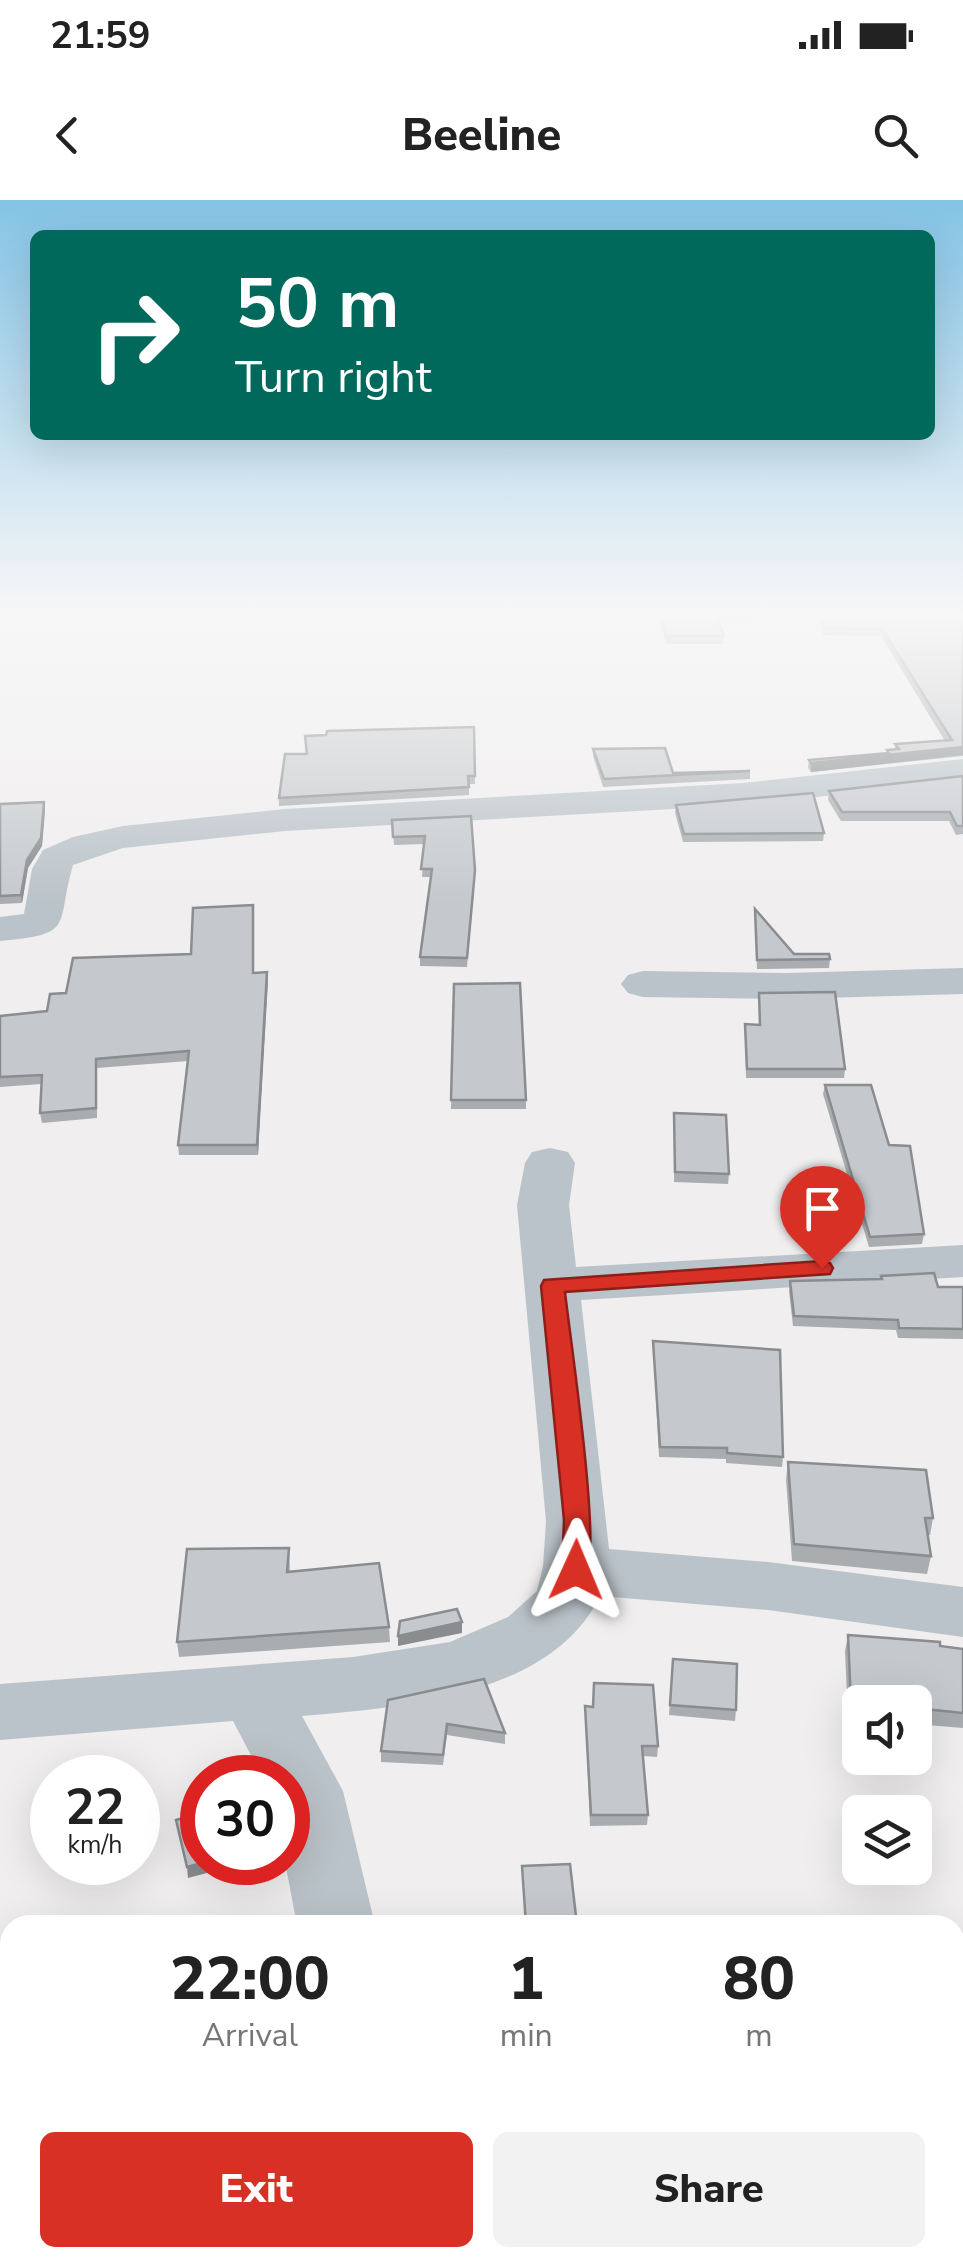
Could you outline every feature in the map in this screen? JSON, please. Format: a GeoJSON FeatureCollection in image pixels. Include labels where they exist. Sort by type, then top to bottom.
{"type":"FeatureCollection","features":[{"type":"Feature","properties":{"kind":"street"},"geometry":{"type":"LineString","coordinates":[[0,929],[32,926],[43,920],[57,858],[123,836],[285,820],[742,794],[963,770]]}},
{"type":"Feature","properties":{"kind":"street"},"geometry":{"type":"LineString","coordinates":[[643,984],[787,986],[963,981]]}},
{"type":"Feature","properties":{"kind":"street"},"geometry":{"type":"LineString","coordinates":[[0,1712],[363,1684],[442,1670],[491,1655],[543,1627],[563,1606],[576,1570],[577,1520],[543,1205],[550,1162]]}},
{"type":"Feature","properties":{"kind":"street"},"geometry":{"type":"LineString","coordinates":[[552,1286],[963,1261]]}},
{"type":"Feature","properties":{"kind":"street"},"geometry":{"type":"LineString","coordinates":[[576,1570],[768,1586],[963,1612]]}},
{"type":"Feature","properties":{"kind":"street"},"geometry":{"type":"LineString","coordinates":[[253,1692],[307,1791],[334,1915]]}},
{"type":"Feature","properties":{"kind":"building"},"geometry":{"type":"Polygon","coordinates":[[[933,709],[963,709],[963,747],[811,763],[809,760],[889,753],[887,750],[899,749],[895,744],[952,740],[933,709]]]}},
{"type":"Feature","properties":{"kind":"building"},"geometry":{"type":"Polygon","coordinates":[[[474,727],[475,776],[468,776],[469,787],[279,798],[285,754],[307,754],[305,736],[326,735],[327,731],[474,727]]]}},
{"type":"Feature","properties":{"kind":"building"},"geometry":{"type":"Polygon","coordinates":[[[665,748],[673,773],[750,771],[604,779],[593,749],[665,748]]]}},
{"type":"Feature","properties":{"kind":"building"},"geometry":{"type":"Polygon","coordinates":[[[963,776],[963,826],[957,826],[950,812],[842,812],[829,791],[963,776]]]}},
{"type":"Feature","properties":{"kind":"building"},"geometry":{"type":"Polygon","coordinates":[[[813,793],[824,833],[684,834],[676,805],[813,793]]]}},
{"type":"Feature","properties":{"kind":"building"},"geometry":{"type":"Polygon","coordinates":[[[44,802],[41,838],[27,860],[21,895],[0,896],[0,804],[44,802]]]}},
{"type":"Feature","properties":{"kind":"building"},"geometry":{"type":"Polygon","coordinates":[[[471,816],[475,870],[467,958],[420,957],[432,869],[421,869],[425,836],[393,837],[392,820],[471,816]]]}},
{"type":"Feature","properties":{"kind":"building"},"geometry":{"type":"Polygon","coordinates":[[[253,905],[253,973],[267,972],[257,1145],[178,1145],[189,1051],[96,1059],[96,1108],[40,1113],[42,1075],[0,1077],[0,1016],[47,1011],[50,994],[66,993],[73,958],[191,954],[193,908],[253,905]]]}},
{"type":"Feature","properties":{"kind":"building"},"geometry":{"type":"Polygon","coordinates":[[[755,909],[794,954],[829,954],[830,959],[757,960],[755,909]]]}},
{"type":"Feature","properties":{"kind":"building"},"geometry":{"type":"Polygon","coordinates":[[[520,983],[526,1100],[451,1100],[454,984],[520,983]]]}},
{"type":"Feature","properties":{"kind":"building"},"geometry":{"type":"Polygon","coordinates":[[[835,992],[845,1069],[747,1069],[745,1024],[760,1025],[759,993],[835,992]]]}},
{"type":"Feature","properties":{"kind":"building"},"geometry":{"type":"Polygon","coordinates":[[[825,1085],[871,1085],[889,1145],[910,1146],[924,1234],[870,1237],[825,1085]]]}},
{"type":"Feature","properties":{"kind":"building"},"geometry":{"type":"Polygon","coordinates":[[[674,1113],[726,1115],[729,1174],[675,1172],[674,1113]]]}},
{"type":"Feature","properties":{"kind":"building"},"geometry":{"type":"Polygon","coordinates":[[[934,1273],[938,1287],[963,1287],[963,1329],[899,1328],[898,1320],[794,1316],[790,1281],[882,1279],[881,1276],[934,1273]]]}},
{"type":"Feature","properties":{"kind":"building"},"geometry":{"type":"Polygon","coordinates":[[[653,1341],[780,1350],[783,1457],[727,1453],[727,1448],[660,1447],[653,1341]]]}},
{"type":"Feature","properties":{"kind":"building"},"geometry":{"type":"Polygon","coordinates":[[[788,1462],[926,1470],[933,1518],[925,1518],[931,1556],[794,1544],[788,1462]]]}},
{"type":"Feature","properties":{"kind":"building"},"geometry":{"type":"Polygon","coordinates":[[[289,1548],[287,1572],[379,1563],[389,1627],[177,1642],[187,1549],[289,1548]]]}},
{"type":"Feature","properties":{"kind":"building"},"geometry":{"type":"Polygon","coordinates":[[[457,1609],[462,1622],[398,1636],[400,1621],[457,1609]]]}},
{"type":"Feature","properties":{"kind":"building"},"geometry":{"type":"Polygon","coordinates":[[[848,1635],[940,1642],[940,1646],[963,1649],[963,1713],[932,1710],[932,1685],[850,1685],[848,1635]]]}},
{"type":"Feature","properties":{"kind":"building"},"geometry":{"type":"Polygon","coordinates":[[[673,1659],[737,1664],[736,1710],[670,1705],[673,1659]]]}},
{"type":"Feature","properties":{"kind":"building"},"geometry":{"type":"Polygon","coordinates":[[[484,1679],[505,1733],[447,1724],[443,1755],[381,1751],[388,1700],[484,1679]]]}},
{"type":"Feature","properties":{"kind":"building"},"geometry":{"type":"Polygon","coordinates":[[[594,1683],[653,1685],[658,1746],[642,1746],[648,1815],[591,1815],[585,1706],[593,1707],[594,1683]]]}},
{"type":"Feature","properties":{"kind":"building"},"geometry":{"type":"Polygon","coordinates":[[[570,1864],[576,1915],[525,1915],[522,1866],[570,1864]]]}},
{"type":"Feature","properties":{"kind":"route"},"geometry":{"type":"LineString","coordinates":[[576,1570],[577,1520],[552,1286],[822,1268]]}}]}
